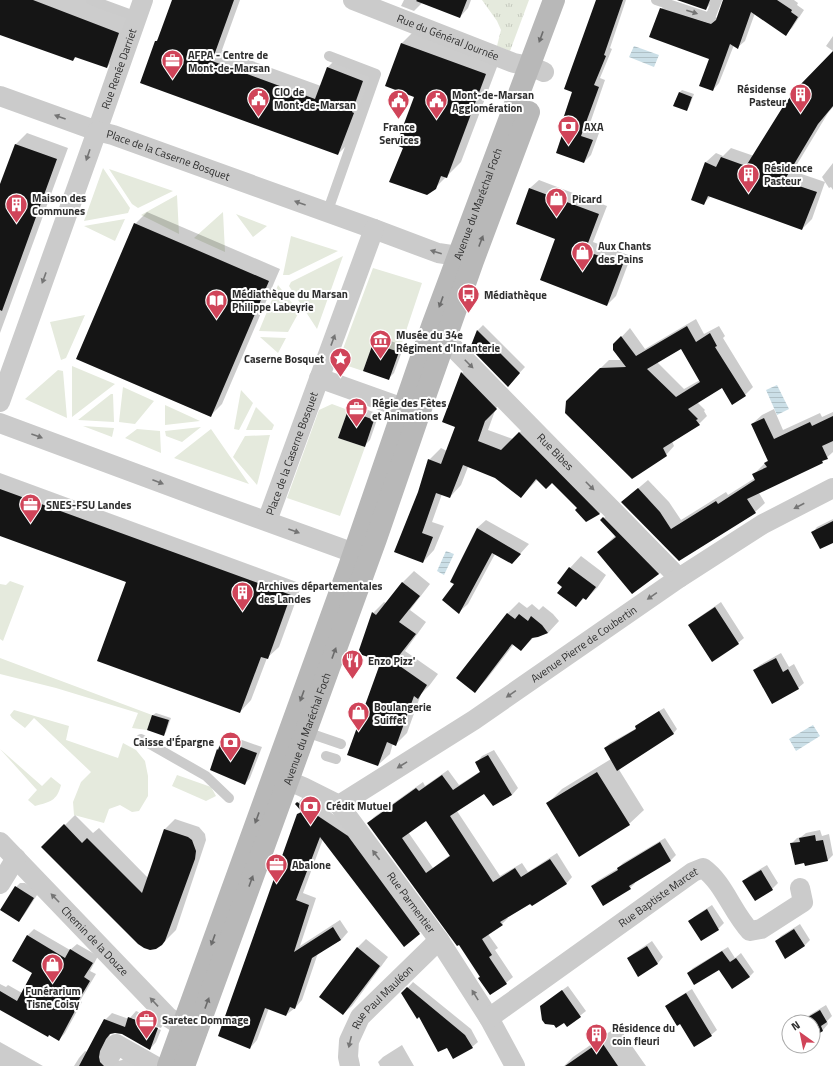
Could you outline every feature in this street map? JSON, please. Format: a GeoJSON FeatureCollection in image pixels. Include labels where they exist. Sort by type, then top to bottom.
{"type":"FeatureCollection","features":[{"type":"Feature","properties":{"kind":"main road","name":"Avenue du Maréchal Foch"},"geometry":{"type":"LineString","coordinates":[[537,69],[554,0]]}},
{"type":"Feature","properties":{"kind":"main road","name":"Avenue du Maréchal Foch"},"geometry":{"type":"LineString","coordinates":[[168,1066],[189,1029],[281,777],[403,408],[439,333],[537,69],[569,0]]}},
{"type":"Feature","properties":{"kind":"main road","name":"Avenue du Maréchal Foch"},"geometry":{"type":"LineString","coordinates":[[281,777],[306,732],[376,539],[427,391],[439,333]]}},
{"type":"Feature","properties":{"kind":"main road","name":"Avenue du Maréchal Foch"},"geometry":{"type":"LineString","coordinates":[[184,1066],[189,1029]]}},
{"type":"Feature","properties":{"kind":"street","name":"Rue du Général Journée"},"geometry":{"type":"LineString","coordinates":[[361,3],[514,63],[537,69]]}},
{"type":"Feature","properties":{"kind":"street","name":"Rue Renée Darriet"},"geometry":{"type":"LineString","coordinates":[[97,131],[140,8]]}},
{"type":"Feature","properties":{"kind":"street"},"geometry":{"type":"LineString","coordinates":[[0,96],[97,131]]}},
{"type":"Feature","properties":{"kind":"street","name":"Place de la Caserne Bosquet"},"geometry":{"type":"LineString","coordinates":[[0,402],[97,131],[113,135],[438,253],[466,258]]}},
{"type":"Feature","properties":{"kind":"street","name":"Place de la Caserne Bosquet"},"geometry":{"type":"LineString","coordinates":[[267,521],[374,229]]}},
{"type":"Feature","properties":{"kind":"street","name":"Rue Bibes"},"geometry":{"type":"LineString","coordinates":[[439,333],[679,578]]}},
{"type":"Feature","properties":{"kind":"street"},"geometry":{"type":"LineString","coordinates":[[319,378],[403,408]]}},
{"type":"Feature","properties":{"kind":"street"},"geometry":{"type":"LineString","coordinates":[[403,408],[427,391]]}},
{"type":"Feature","properties":{"kind":"street"},"geometry":{"type":"LineString","coordinates":[[376,539],[374,524],[407,425],[403,408]]}},
{"type":"Feature","properties":{"kind":"street","name":"Place de la Caserne Bosquet"},"geometry":{"type":"LineString","coordinates":[[0,423],[354,553]]}},
{"type":"Feature","properties":{"kind":"street","name":"Avenue Pierre de Coubertin"},"geometry":{"type":"LineString","coordinates":[[339,805],[474,720],[679,578],[763,524],[833,488]]}},
{"type":"Feature","properties":{"kind":"street","name":"Rue Parmentier"},"geometry":{"type":"LineString","coordinates":[[281,777],[339,805],[439,940],[489,1018],[515,1066]]}},
{"type":"Feature","properties":{"kind":"street","name":"Chemin de la Douze"},"geometry":{"type":"LineString","coordinates":[[0,842],[168,1017],[189,1029]]}},
{"type":"Feature","properties":{"kind":"street"},"geometry":{"type":"LineString","coordinates":[[0,884],[16,858]]}},
{"type":"Feature","properties":{"kind":"street","name":"Rue Baptiste Marcet"},"geometry":{"type":"LineString","coordinates":[[489,1018],[693,872],[703,868],[711,874],[743,923],[750,931],[761,929],[803,902],[800,888]]}},
{"type":"Feature","properties":{"kind":"street","name":"Rue Paul Mauléon"},"geometry":{"type":"LineString","coordinates":[[350,1066],[348,1057],[348,1041],[360,1017],[439,940]]}},
{"type":"Feature","properties":{"kind":"street"},"geometry":{"type":"LineString","coordinates":[[110,1056],[116,1044],[155,1066]]}},
{"type":"Feature","properties":{"kind":"lane"},"geometry":{"type":"LineString","coordinates":[[91,0],[140,8]]}},
{"type":"Feature","properties":{"kind":"lane"},"geometry":{"type":"LineString","coordinates":[[656,0],[710,18],[717,0]]}},
{"type":"Feature","properties":{"kind":"lane"},"geometry":{"type":"LineString","coordinates":[[327,213],[376,74],[329,56]]}},
{"type":"Feature","properties":{"kind":"lane"},"geometry":{"type":"LineString","coordinates":[[306,732],[341,744]]}},
{"type":"Feature","properties":{"kind":"lane"},"geometry":{"type":"LineString","coordinates":[[142,739],[206,776],[230,798]]}},
{"type":"Feature","properties":{"kind":"green space"},"geometry":{"type":"Polygon","coordinates":[[[482,0],[529,0],[510,51],[497,46],[501,30],[497,21],[482,0]]]}},
{"type":"Feature","properties":{"kind":"green space"},"geometry":{"type":"Polygon","coordinates":[[[103,168],[130,208],[128,213],[84,221],[103,168]]]}},
{"type":"Feature","properties":{"kind":"green space"},"geometry":{"type":"Polygon","coordinates":[[[109,169],[173,191],[138,208],[132,204],[109,169]]]}},
{"type":"Feature","properties":{"kind":"green space"},"geometry":{"type":"Polygon","coordinates":[[[177,195],[179,234],[141,215],[177,195]]]}},
{"type":"Feature","properties":{"kind":"green space"},"geometry":{"type":"Polygon","coordinates":[[[223,212],[225,252],[194,238],[223,212]]]}},
{"type":"Feature","properties":{"kind":"green space"},"geometry":{"type":"Polygon","coordinates":[[[236,214],[267,226],[253,237],[236,214]]]}},
{"type":"Feature","properties":{"kind":"green space"},"geometry":{"type":"Polygon","coordinates":[[[125,219],[115,241],[84,226],[125,219]]]}},
{"type":"Feature","properties":{"kind":"green space"},"geometry":{"type":"Polygon","coordinates":[[[291,236],[338,251],[289,275],[283,275],[291,236]]]}},
{"type":"Feature","properties":{"kind":"green space"},"geometry":{"type":"Polygon","coordinates":[[[343,256],[317,329],[289,286],[291,282],[343,256]]]}},
{"type":"Feature","properties":{"kind":"green space"},"geometry":{"type":"Polygon","coordinates":[[[373,268],[422,283],[399,352],[373,343],[363,371],[345,365],[340,357],[373,268]]]}},
{"type":"Feature","properties":{"kind":"green space"},"geometry":{"type":"Polygon","coordinates":[[[278,285],[299,312],[288,332],[259,331],[278,285]]]}},
{"type":"Feature","properties":{"kind":"green space"},"geometry":{"type":"Polygon","coordinates":[[[85,315],[66,358],[61,360],[50,322],[85,315]]]}},
{"type":"Feature","properties":{"kind":"green space"},"geometry":{"type":"Polygon","coordinates":[[[260,337],[286,338],[278,353],[260,337]]]}},
{"type":"Feature","properties":{"kind":"green space"},"geometry":{"type":"Polygon","coordinates":[[[72,366],[115,384],[72,417],[72,366]]]}},
{"type":"Feature","properties":{"kind":"green space"},"geometry":{"type":"Polygon","coordinates":[[[58,370],[63,371],[67,418],[25,399],[58,370]]]}},
{"type":"Feature","properties":{"kind":"green space"},"geometry":{"type":"Polygon","coordinates":[[[123,387],[154,401],[135,424],[119,422],[123,387]]]}},
{"type":"Feature","properties":{"kind":"green space"},"geometry":{"type":"Polygon","coordinates":[[[241,390],[253,403],[239,430],[234,429],[241,390]]]}},
{"type":"Feature","properties":{"kind":"green space"},"geometry":{"type":"Polygon","coordinates":[[[113,394],[114,422],[78,420],[113,394]]]}},
{"type":"Feature","properties":{"kind":"green space"},"geometry":{"type":"Polygon","coordinates":[[[332,404],[348,410],[338,438],[365,447],[340,516],[287,498],[319,410],[332,404]]]}},
{"type":"Feature","properties":{"kind":"green space"},"geometry":{"type":"Polygon","coordinates":[[[165,405],[200,421],[165,425],[165,405]]]}},
{"type":"Feature","properties":{"kind":"green space"},"geometry":{"type":"Polygon","coordinates":[[[256,407],[274,425],[272,430],[246,430],[256,407]]]}},
{"type":"Feature","properties":{"kind":"green space"},"geometry":{"type":"Polygon","coordinates":[[[83,426],[114,428],[112,437],[83,426]]]}},
{"type":"Feature","properties":{"kind":"green space"},"geometry":{"type":"Polygon","coordinates":[[[201,427],[182,442],[166,436],[165,431],[201,427]]]}},
{"type":"Feature","properties":{"kind":"green space"},"geometry":{"type":"Polygon","coordinates":[[[137,429],[160,431],[161,453],[125,438],[137,429]]]}},
{"type":"Feature","properties":{"kind":"green space"},"geometry":{"type":"Polygon","coordinates":[[[211,429],[249,484],[174,458],[211,429]]]}},
{"type":"Feature","properties":{"kind":"green space"},"geometry":{"type":"Polygon","coordinates":[[[270,435],[257,485],[233,457],[245,436],[270,435]]]}},
{"type":"Feature","properties":{"kind":"green space"},"geometry":{"type":"Polygon","coordinates":[[[10,581],[24,586],[3,641],[0,639],[0,584],[6,585],[10,581]]]}},
{"type":"Feature","properties":{"kind":"green space"},"geometry":{"type":"Polygon","coordinates":[[[0,658],[152,715],[147,730],[132,728],[138,713],[56,688],[0,674],[0,658]]]}},
{"type":"Feature","properties":{"kind":"green space"},"geometry":{"type":"Polygon","coordinates":[[[14,710],[69,726],[66,740],[118,758],[123,743],[136,750],[145,761],[148,776],[148,796],[139,811],[132,812],[120,805],[109,809],[104,823],[74,815],[73,802],[81,782],[91,772],[34,718],[25,728],[12,718],[10,715],[14,710]]]}},
{"type":"Feature","properties":{"kind":"green space"},"geometry":{"type":"Polygon","coordinates":[[[0,749],[42,786],[51,777],[61,785],[55,798],[49,802],[35,806],[28,800],[37,790],[0,749]]]}},
{"type":"Feature","properties":{"kind":"green space"},"geometry":{"type":"Polygon","coordinates":[[[177,775],[211,787],[216,796],[206,801],[172,786],[177,775]]]}},
{"type":"Feature","properties":{"kind":"shaded area"},"geometry":{"type":"Polygon","coordinates":[[[634,46],[659,55],[654,67],[629,57],[634,46]]]}},
{"type":"Feature","properties":{"kind":"shaded area"},"geometry":{"type":"Polygon","coordinates":[[[777,385],[789,409],[777,415],[766,390],[777,385]]]}},
{"type":"Feature","properties":{"kind":"shaded area"},"geometry":{"type":"Polygon","coordinates":[[[446,551],[454,554],[444,575],[437,571],[446,551]]]}},
{"type":"Feature","properties":{"kind":"shaded area"},"geometry":{"type":"Polygon","coordinates":[[[813,725],[820,736],[796,751],[789,739],[813,725]]]}},
{"type":"Feature","properties":{"kind":"building"},"geometry":{"type":"Polygon","coordinates":[[[0,0],[33,0],[119,33],[107,68],[75,57],[73,61],[0,35],[0,0]]]}},
{"type":"Feature","properties":{"kind":"building"},"geometry":{"type":"Polygon","coordinates":[[[172,0],[234,0],[212,61],[315,99],[327,67],[363,81],[352,112],[354,113],[338,155],[140,83],[172,0]]]}},
{"type":"Feature","properties":{"kind":"building"},"geometry":{"type":"Polygon","coordinates":[[[467,0],[460,18],[416,1],[467,0]]]}},
{"type":"Feature","properties":{"kind":"building"},"geometry":{"type":"Polygon","coordinates":[[[596,0],[623,0],[604,55],[606,56],[594,85],[599,87],[581,136],[593,140],[584,163],[556,153],[567,120],[563,119],[572,92],[564,89],[596,0]]]}},
{"type":"Feature","properties":{"kind":"building"},"geometry":{"type":"Polygon","coordinates":[[[677,0],[710,0],[706,10],[677,0]]]}},
{"type":"Feature","properties":{"kind":"building"},"geometry":{"type":"Polygon","coordinates":[[[723,0],[777,0],[792,10],[791,12],[798,17],[786,36],[751,12],[738,49],[730,44],[713,91],[699,86],[709,59],[649,37],[660,8],[711,24],[716,20],[723,0]]]}},
{"type":"Feature","properties":{"kind":"building","name":"Mont-de-Marsan Agglomération"},"geometry":{"type":"Polygon","coordinates":[[[401,43],[486,74],[447,178],[441,176],[436,189],[427,195],[389,182],[403,148],[396,145],[414,97],[385,86],[401,43]]]}},
{"type":"Feature","properties":{"kind":"building"},"geometry":{"type":"Polygon","coordinates":[[[833,51],[833,106],[818,124],[784,181],[817,192],[802,230],[708,196],[704,205],[691,200],[705,162],[716,167],[721,157],[746,166],[784,105],[799,86],[833,51]]]}},
{"type":"Feature","properties":{"kind":"building"},"geometry":{"type":"Polygon","coordinates":[[[679,92],[692,97],[687,111],[673,106],[679,92]]]}},
{"type":"Feature","properties":{"kind":"building","name":"Maison des Communes"},"geometry":{"type":"Polygon","coordinates":[[[15,144],[57,159],[2,311],[0,310],[0,184],[15,144]]]}},
{"type":"Feature","properties":{"kind":"building"},"geometry":{"type":"Polygon","coordinates":[[[529,188],[599,214],[585,251],[623,264],[607,306],[540,280],[555,239],[516,224],[529,188]]]}},
{"type":"Feature","properties":{"kind":"building","name":"Médiathèque du Marsan Philippe Labeyrie"},"geometry":{"type":"Polygon","coordinates":[[[134,223],[269,281],[211,417],[76,359],[134,223]]]}},
{"type":"Feature","properties":{"kind":"building"},"geometry":{"type":"Polygon","coordinates":[[[687,326],[696,342],[710,333],[717,346],[715,347],[746,396],[732,405],[722,388],[688,409],[698,419],[696,420],[700,425],[663,448],[667,456],[632,479],[565,413],[566,401],[600,368],[626,367],[613,350],[613,344],[621,336],[636,356],[687,326]],[[681,349],[647,369],[676,397],[700,382],[681,349]]]}},
{"type":"Feature","properties":{"kind":"building"},"geometry":{"type":"Polygon","coordinates":[[[477,330],[520,373],[508,387],[470,348],[477,330]]]}},
{"type":"Feature","properties":{"kind":"building"},"geometry":{"type":"Polygon","coordinates":[[[373,343],[399,352],[389,380],[363,371],[373,343]]]}},
{"type":"Feature","properties":{"kind":"building"},"geometry":{"type":"Polygon","coordinates":[[[461,372],[497,409],[485,421],[478,441],[501,450],[519,432],[600,514],[586,522],[575,510],[577,508],[552,483],[546,489],[536,479],[521,498],[495,478],[463,465],[450,498],[436,493],[422,533],[433,537],[423,563],[394,552],[418,492],[428,459],[441,464],[455,427],[442,422],[461,372]]]}},
{"type":"Feature","properties":{"kind":"building"},"geometry":{"type":"Polygon","coordinates":[[[348,410],[374,420],[365,447],[338,438],[348,410]]]}},
{"type":"Feature","properties":{"kind":"building"},"geometry":{"type":"Polygon","coordinates":[[[833,416],[833,441],[822,446],[828,459],[822,461],[823,463],[747,499],[756,513],[679,561],[621,502],[638,488],[660,512],[671,529],[716,501],[718,504],[755,480],[752,474],[767,467],[764,463],[768,461],[751,424],[764,418],[774,439],[810,422],[812,426],[833,416]]]}},
{"type":"Feature","properties":{"kind":"building","name":"Archives départementales des Landes"},"geometry":{"type":"Polygon","coordinates":[[[0,489],[291,595],[268,659],[261,657],[240,713],[97,661],[126,582],[0,536],[0,489]]]}},
{"type":"Feature","properties":{"kind":"building"},"geometry":{"type":"Polygon","coordinates":[[[603,517],[659,574],[632,594],[597,552],[616,537],[600,520],[603,517]]]}},
{"type":"Feature","properties":{"kind":"building"},"geometry":{"type":"Polygon","coordinates":[[[833,521],[833,543],[820,549],[811,532],[833,521]]]}},
{"type":"Feature","properties":{"kind":"building"},"geometry":{"type":"Polygon","coordinates":[[[477,528],[521,554],[512,564],[492,553],[459,614],[442,600],[454,584],[450,582],[477,528]]]}},
{"type":"Feature","properties":{"kind":"building"},"geometry":{"type":"Polygon","coordinates":[[[569,567],[596,587],[586,600],[583,598],[576,607],[557,593],[562,587],[557,583],[569,567]]]}},
{"type":"Feature","properties":{"kind":"building"},"geometry":{"type":"Polygon","coordinates":[[[402,582],[420,596],[399,622],[416,634],[394,662],[427,685],[418,699],[414,696],[396,746],[387,742],[378,766],[347,755],[381,661],[362,655],[359,650],[372,612],[376,615],[402,582]]]}},
{"type":"Feature","properties":{"kind":"building"},"geometry":{"type":"Polygon","coordinates":[[[715,607],[739,644],[712,662],[688,625],[715,607]]]}},
{"type":"Feature","properties":{"kind":"building"},"geometry":{"type":"Polygon","coordinates":[[[507,613],[515,619],[519,614],[528,621],[531,616],[542,625],[548,633],[532,638],[521,651],[512,644],[475,693],[456,678],[507,613]]]}},
{"type":"Feature","properties":{"kind":"building"},"geometry":{"type":"Polygon","coordinates":[[[776,658],[783,672],[788,669],[799,689],[772,704],[753,670],[776,658]]]}},
{"type":"Feature","properties":{"kind":"building"},"geometry":{"type":"Polygon","coordinates":[[[659,711],[674,734],[617,771],[604,748],[636,729],[635,726],[659,711]]]}},
{"type":"Feature","properties":{"kind":"building"},"geometry":{"type":"Polygon","coordinates":[[[152,715],[169,720],[164,736],[147,730],[152,715]]]}},
{"type":"Feature","properties":{"kind":"building"},"geometry":{"type":"Polygon","coordinates":[[[222,740],[257,753],[245,785],[210,770],[217,749],[218,750],[222,740]]]}},
{"type":"Feature","properties":{"kind":"building"},"geometry":{"type":"Polygon","coordinates":[[[488,755],[512,795],[493,806],[484,794],[450,816],[493,882],[515,868],[521,877],[550,859],[567,884],[532,906],[530,904],[500,922],[503,925],[482,939],[492,955],[489,957],[507,984],[490,995],[478,978],[480,977],[459,945],[457,946],[367,823],[416,788],[419,791],[442,775],[453,790],[480,772],[475,762],[488,755]],[[426,821],[402,838],[426,873],[450,856],[426,821]]]}},
{"type":"Feature","properties":{"kind":"building"},"geometry":{"type":"Polygon","coordinates":[[[597,772],[630,825],[579,857],[546,803],[597,772]]]}},
{"type":"Feature","properties":{"kind":"building"},"geometry":{"type":"Polygon","coordinates":[[[297,802],[348,836],[420,934],[404,947],[320,837],[296,900],[309,905],[294,952],[333,927],[341,940],[312,958],[295,1009],[290,1007],[286,1016],[265,1008],[250,1049],[218,1036],[297,814],[302,812],[295,804],[297,802]]]}},
{"type":"Feature","properties":{"kind":"building"},"geometry":{"type":"Polygon","coordinates":[[[64,824],[82,843],[87,838],[142,893],[164,829],[188,837],[192,840],[196,851],[195,859],[165,941],[162,945],[156,949],[150,950],[138,944],[41,847],[64,824]]]}},
{"type":"Feature","properties":{"kind":"building"},"geometry":{"type":"Polygon","coordinates":[[[815,835],[816,841],[823,840],[828,861],[805,866],[804,863],[795,865],[790,843],[800,842],[799,838],[815,835]]]}},
{"type":"Feature","properties":{"kind":"building"},"geometry":{"type":"Polygon","coordinates":[[[660,842],[671,861],[629,886],[631,889],[603,906],[591,886],[660,842]]]}},
{"type":"Feature","properties":{"kind":"building"},"geometry":{"type":"Polygon","coordinates":[[[761,870],[773,890],[755,901],[742,881],[761,870]]]}},
{"type":"Feature","properties":{"kind":"building"},"geometry":{"type":"Polygon","coordinates":[[[15,886],[34,898],[19,922],[0,910],[15,886]]]}},
{"type":"Feature","properties":{"kind":"building"},"geometry":{"type":"Polygon","coordinates":[[[707,909],[719,930],[701,941],[688,921],[707,909]]]}},
{"type":"Feature","properties":{"kind":"building"},"geometry":{"type":"Polygon","coordinates":[[[794,929],[805,946],[785,959],[775,941],[794,929]]]}},
{"type":"Feature","properties":{"kind":"building"},"geometry":{"type":"Polygon","coordinates":[[[27,935],[65,958],[70,949],[93,963],[84,977],[90,981],[74,1008],[76,1009],[59,1041],[49,1035],[48,1037],[0,1010],[0,991],[17,1001],[32,973],[12,961],[27,935]]]}},
{"type":"Feature","properties":{"kind":"building"},"geometry":{"type":"Polygon","coordinates":[[[647,946],[658,964],[638,977],[627,958],[647,946]]]}},
{"type":"Feature","properties":{"kind":"building"},"geometry":{"type":"Polygon","coordinates":[[[357,947],[380,966],[343,1015],[319,997],[357,947]]]}},
{"type":"Feature","properties":{"kind":"building"},"geometry":{"type":"Polygon","coordinates":[[[722,951],[730,962],[736,958],[750,977],[732,989],[719,970],[694,985],[687,973],[722,951]]]}},
{"type":"Feature","properties":{"kind":"building"},"geometry":{"type":"Polygon","coordinates":[[[407,987],[465,1035],[473,1048],[453,1059],[447,1048],[438,1052],[419,1017],[417,1019],[401,993],[407,987]]]}},
{"type":"Feature","properties":{"kind":"building"},"geometry":{"type":"Polygon","coordinates":[[[562,990],[581,1017],[567,1027],[564,1023],[556,1028],[554,1025],[545,1024],[542,1020],[540,1006],[562,990]]]}},
{"type":"Feature","properties":{"kind":"building"},"geometry":{"type":"Polygon","coordinates":[[[686,993],[712,1036],[694,1047],[680,1024],[677,1026],[665,1006],[686,993]]]}},
{"type":"Feature","properties":{"kind":"building"},"geometry":{"type":"Polygon","coordinates":[[[820,1010],[827,1022],[821,1026],[821,1014],[813,1014],[820,1010]]]}},
{"type":"Feature","properties":{"kind":"building"},"geometry":{"type":"Polygon","coordinates":[[[128,1017],[158,1028],[150,1050],[122,1034],[110,1034],[100,1051],[100,1062],[104,1066],[79,1066],[104,1019],[125,1027],[128,1017]]]}},
{"type":"Feature","properties":{"kind":"building","name":"Résidence du coin fleuri"},"geometry":{"type":"Polygon","coordinates":[[[601,1041],[618,1066],[565,1066],[601,1041]]]}},
{"type":"Feature","properties":{"kind":"place","name":"AFPA - Centre de Mont-de-Marsan"},"geometry":{"type":"Point","coordinates":[172,80]}},
{"type":"Feature","properties":{"kind":"place","name":"Résidense Pasteur"},"geometry":{"type":"Point","coordinates":[801,114]}},
{"type":"Feature","properties":{"kind":"place","name":"CIO de Mont-de-Marsan"},"geometry":{"type":"Point","coordinates":[259,118]}},
{"type":"Feature","properties":{"kind":"place","name":"France Services"},"geometry":{"type":"Point","coordinates":[399,120]}},
{"type":"Feature","properties":{"kind":"place","name":"Mont-de-Marsan Agglomération"},"geometry":{"type":"Point","coordinates":[437,120]}},
{"type":"Feature","properties":{"kind":"place","name":"AXA"},"geometry":{"type":"Point","coordinates":[569,146]}},
{"type":"Feature","properties":{"kind":"place","name":"Résidence Pasteur"},"geometry":{"type":"Point","coordinates":[748,194]}},
{"type":"Feature","properties":{"kind":"place","name":"Picard"},"geometry":{"type":"Point","coordinates":[557,218]}},
{"type":"Feature","properties":{"kind":"place","name":"Maison des Communes"},"geometry":{"type":"Point","coordinates":[17,224]}},
{"type":"Feature","properties":{"kind":"place","name":"Aux Chants des Pains"},"geometry":{"type":"Point","coordinates":[582,272]}},
{"type":"Feature","properties":{"kind":"place","name":"Médiathèque"},"geometry":{"type":"Point","coordinates":[469,314]}},
{"type":"Feature","properties":{"kind":"place","name":"Médiathèque du Marsan Philippe Labeyrie"},"geometry":{"type":"Point","coordinates":[216,320]}},
{"type":"Feature","properties":{"kind":"place","name":"Musée du 34e Régiment d'Infanterie"},"geometry":{"type":"Point","coordinates":[381,360]}},
{"type":"Feature","properties":{"kind":"place","name":"Caserne Bosquet"},"geometry":{"type":"Point","coordinates":[340,378]}},
{"type":"Feature","properties":{"kind":"place","name":"Régie des Fêtes et Animations"},"geometry":{"type":"Point","coordinates":[356,428]}},
{"type":"Feature","properties":{"kind":"place","name":"SNES-FSU Landes"},"geometry":{"type":"Point","coordinates":[30,524]}},
{"type":"Feature","properties":{"kind":"place","name":"Archives départementales des Landes"},"geometry":{"type":"Point","coordinates":[243,612]}},
{"type":"Feature","properties":{"kind":"place","name":"Enzo Pizz'"},"geometry":{"type":"Point","coordinates":[353,680]}},
{"type":"Feature","properties":{"kind":"place","name":"Boulangerie Suiffet"},"geometry":{"type":"Point","coordinates":[358,732]}},
{"type":"Feature","properties":{"kind":"place","name":"Caisse d'Épargne"},"geometry":{"type":"Point","coordinates":[230,762]}},
{"type":"Feature","properties":{"kind":"place","name":"Crédit Mutuel"},"geometry":{"type":"Point","coordinates":[310,826]}},
{"type":"Feature","properties":{"kind":"place","name":"Abalone"},"geometry":{"type":"Point","coordinates":[276,884]}},
{"type":"Feature","properties":{"kind":"place","name":"Funérarium Tisne Coisy"},"geometry":{"type":"Point","coordinates":[53,984]}},
{"type":"Feature","properties":{"kind":"place","name":"Saretec Dommage"},"geometry":{"type":"Point","coordinates":[147,1040]}},
{"type":"Feature","properties":{"kind":"place","name":"Résidence du coin fleuri"},"geometry":{"type":"Point","coordinates":[597,1054]}}]}
